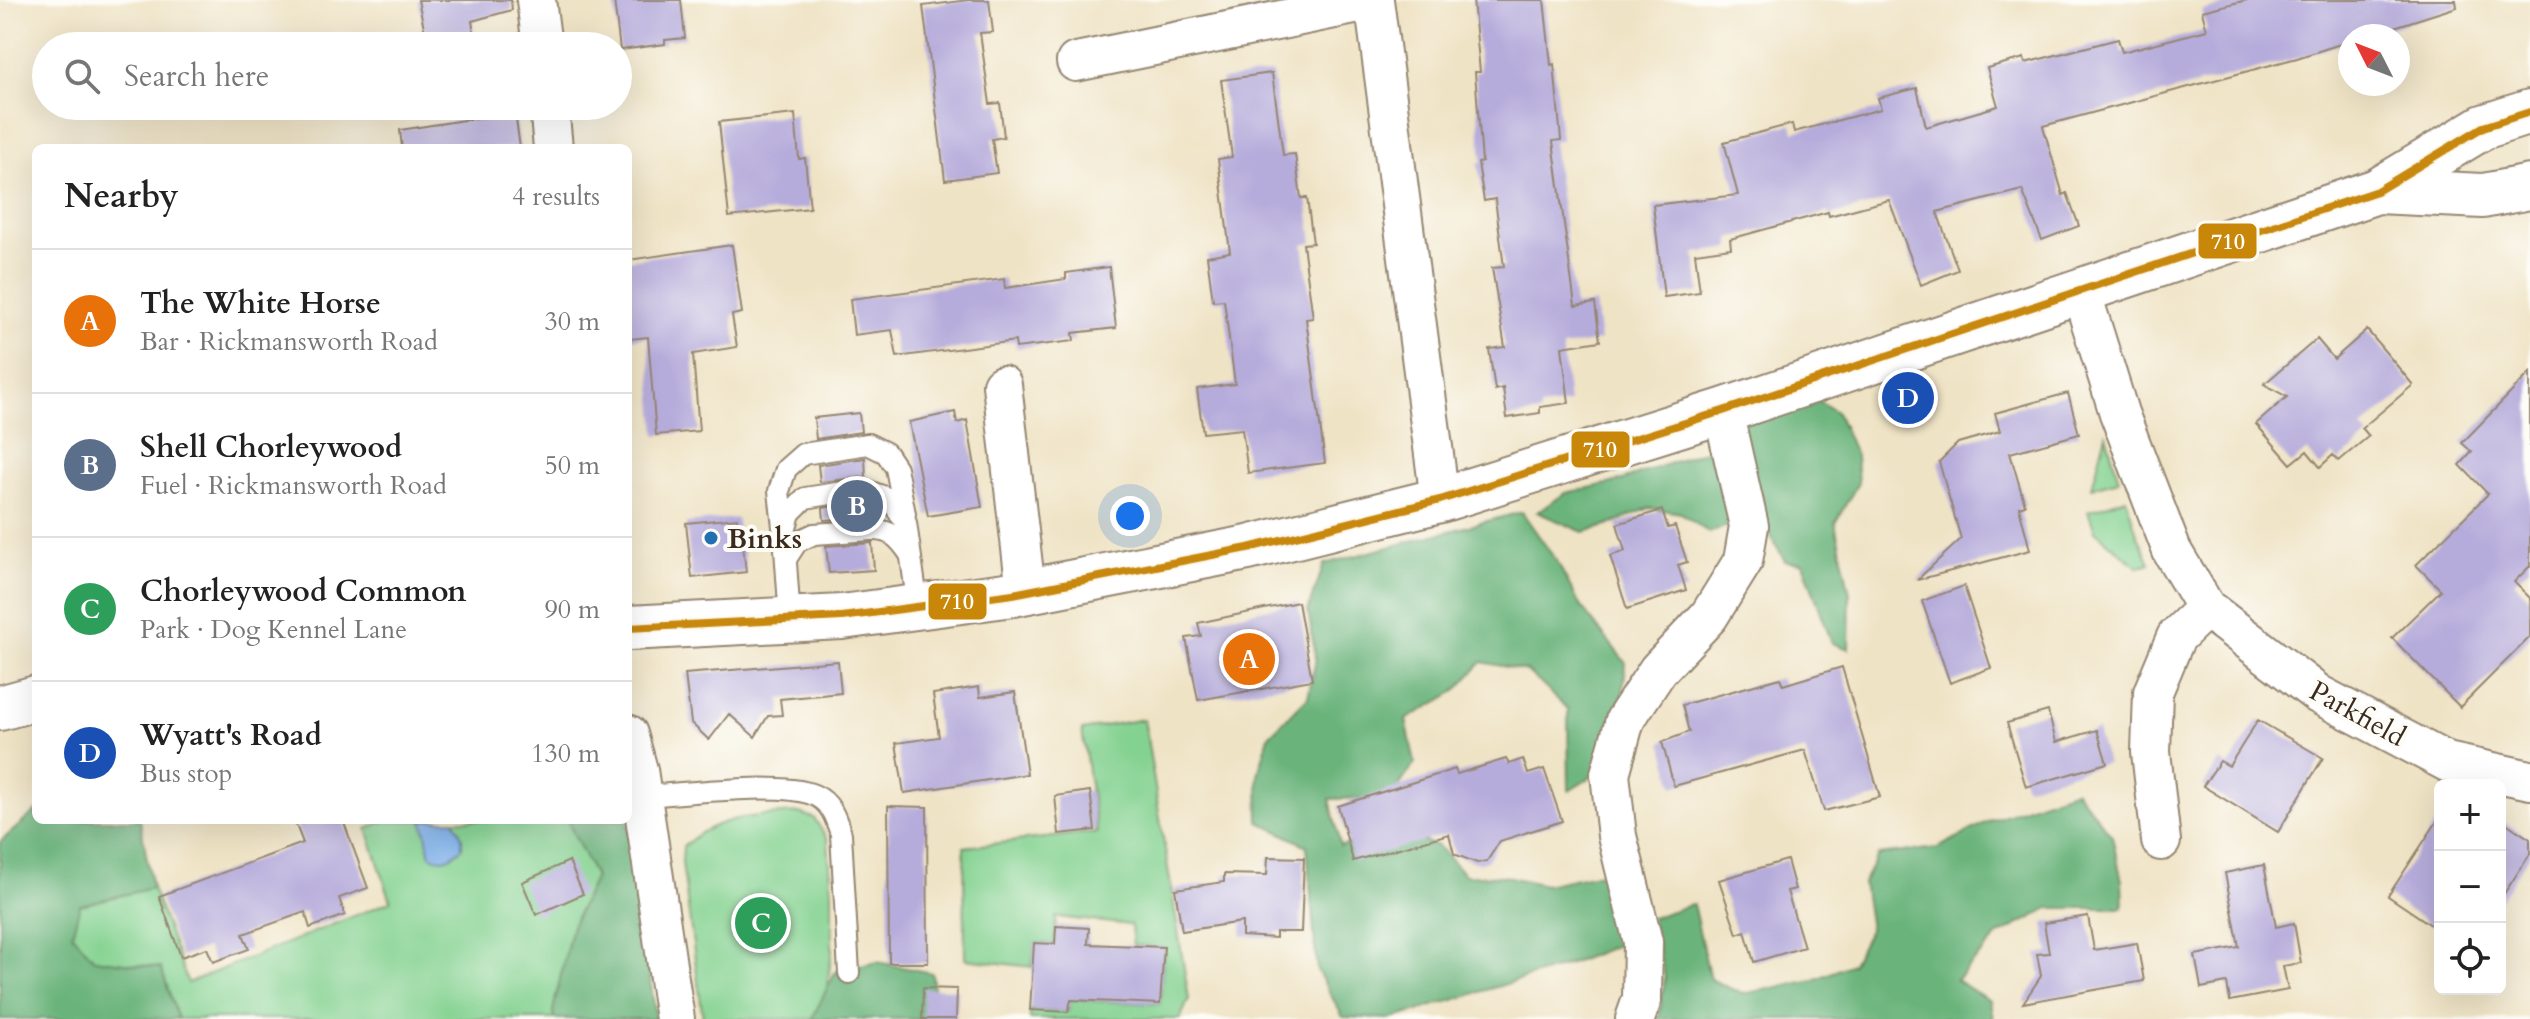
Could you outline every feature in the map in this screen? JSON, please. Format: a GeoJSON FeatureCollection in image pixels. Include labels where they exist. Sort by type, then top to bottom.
{"type":"FeatureCollection","features":[{"type":"Feature","properties":{"kind":"main road"},"geometry":{"type":"LineString","coordinates":[[632,628],[842,617],[1026,591],[1248,548],[1440,500],[1723,411],[2377,191],[2483,127],[2530,112]]}},
{"type":"Feature","properties":{"kind":"main road"},"geometry":{"type":"LineString","coordinates":[[2377,191],[2483,196],[2530,187]]}},
{"type":"Feature","properties":{"kind":"main road"},"geometry":{"type":"LineString","coordinates":[[0,708],[32,699]]}},
{"type":"Feature","properties":{"kind":"street"},"geometry":{"type":"LineString","coordinates":[[536,0],[540,32]]}},
{"type":"Feature","properties":{"kind":"street"},"geometry":{"type":"LineString","coordinates":[[1076,62],[1374,1],[1440,500]]}},
{"type":"Feature","properties":{"kind":"street"},"geometry":{"type":"LineString","coordinates":[[550,120],[553,144]]}},
{"type":"Feature","properties":{"kind":"street","name":"Parkfield"},"geometry":{"type":"LineString","coordinates":[[2081,291],[2119,413],[2172,551],[2206,608],[2318,694],[2447,762],[2530,780]]}},
{"type":"Feature","properties":{"kind":"street"},"geometry":{"type":"LineString","coordinates":[[1002,385],[1026,591]]}},
{"type":"Feature","properties":{"kind":"street"},"geometry":{"type":"LineString","coordinates":[[1635,1019],[1642,999],[1643,942],[1617,836],[1610,774],[1625,720],[1658,670],[1709,616],[1743,561],[1749,526],[1723,411]]}},
{"type":"Feature","properties":{"kind":"street"},"geometry":{"type":"LineString","coordinates":[[2150,829],[2153,692],[2176,637],[2206,608]]}},
{"type":"Feature","properties":{"kind":"street"},"geometry":{"type":"LineString","coordinates":[[632,748],[638,770],[675,1019]]}},
{"type":"Feature","properties":{"kind":"lane"},"geometry":{"type":"LineString","coordinates":[[790,619],[779,491],[786,469],[803,454],[868,444],[886,453],[896,468],[918,607]]}},
{"type":"Feature","properties":{"kind":"lane"},"geometry":{"type":"LineString","coordinates":[[784,535],[790,513],[805,498],[863,489],[890,499],[906,523]]}},
{"type":"Feature","properties":{"kind":"lane"},"geometry":{"type":"LineString","coordinates":[[786,559],[797,542],[814,534],[880,529],[897,536],[910,554]]}},
{"type":"Feature","properties":{"kind":"lane"},"geometry":{"type":"LineString","coordinates":[[642,796],[778,789],[816,796],[834,812],[841,834],[849,973]]}},
{"type":"Feature","properties":{"kind":"green space"},"geometry":{"type":"Polygon","coordinates":[[[1811,395],[1837,413],[1856,456],[1858,483],[1835,523],[1850,594],[1849,649],[1832,643],[1803,563],[1785,561],[1766,528],[1738,522],[1709,533],[1681,513],[1649,508],[1607,526],[1583,532],[1537,512],[1566,493],[1617,482],[1708,450],[1733,421],[1811,395]]]}},
{"type":"Feature","properties":{"kind":"green space"},"geometry":{"type":"Polygon","coordinates":[[[2106,434],[2119,480],[2092,487],[2106,434]]]}},
{"type":"Feature","properties":{"kind":"green space"},"geometry":{"type":"Polygon","coordinates":[[[2126,498],[2150,563],[2138,567],[2095,531],[2088,511],[2126,498]]]}},
{"type":"Feature","properties":{"kind":"green space"},"geometry":{"type":"Polygon","coordinates":[[[1522,512],[1557,562],[1581,607],[1626,663],[1623,693],[1596,774],[1569,791],[1568,709],[1527,671],[1482,662],[1456,691],[1406,720],[1415,763],[1393,795],[1330,799],[1340,846],[1396,831],[1438,846],[1465,875],[1505,876],[1545,885],[1606,872],[1630,940],[1565,966],[1391,1019],[1343,1017],[1317,970],[1307,846],[1259,822],[1258,775],[1269,736],[1308,697],[1316,659],[1308,611],[1324,564],[1522,512]]]}},
{"type":"Feature","properties":{"kind":"green space"},"geometry":{"type":"Polygon","coordinates":[[[1144,719],[1189,999],[1180,1019],[1030,1019],[1030,1010],[1068,1012],[1071,1000],[1160,1004],[1164,948],[1133,945],[1131,925],[1056,917],[1055,944],[1035,943],[1032,967],[965,959],[964,847],[1097,832],[1082,730],[1144,719]]]}},
{"type":"Feature","properties":{"kind":"green space"},"geometry":{"type":"Polygon","coordinates":[[[2075,790],[2112,836],[2122,881],[2123,908],[2049,908],[1999,935],[1956,980],[1990,1001],[1993,1019],[1659,1019],[1665,977],[1651,918],[1693,904],[1710,979],[1742,994],[1814,980],[1852,964],[1870,929],[1863,883],[1878,855],[1938,848],[1989,821],[2075,790]]]}},
{"type":"Feature","properties":{"kind":"green space"},"geometry":{"type":"Polygon","coordinates":[[[799,813],[814,818],[828,840],[832,952],[822,1019],[703,1019],[682,863],[683,847],[696,836],[723,823],[799,813]]]}},
{"type":"Feature","properties":{"kind":"green space"},"geometry":{"type":"Polygon","coordinates":[[[32,814],[32,824],[141,824],[152,888],[80,905],[72,934],[94,959],[161,968],[178,1019],[0,1019],[0,842],[32,814]]]}},
{"type":"Feature","properties":{"kind":"green space"},"geometry":{"type":"Polygon","coordinates":[[[378,824],[569,824],[595,877],[572,926],[553,1011],[555,1019],[178,1019],[161,968],[93,959],[71,934],[79,905],[152,888],[188,983],[391,901],[367,829],[378,824]]]}},
{"type":"Feature","properties":{"kind":"green space"},"geometry":{"type":"Polygon","coordinates":[[[569,824],[628,824],[656,1019],[555,1019],[553,1011],[572,926],[595,877],[569,824]]]}},
{"type":"Feature","properties":{"kind":"green space"},"geometry":{"type":"Polygon","coordinates":[[[877,962],[932,973],[937,1019],[812,1019],[835,972],[877,962]]]}},
{"type":"Feature","properties":{"kind":"water"},"geometry":{"type":"Polygon","coordinates":[[[423,824],[456,824],[462,837],[462,848],[447,858],[439,859],[430,855],[423,824]]]}},
{"type":"Feature","properties":{"kind":"building"},"geometry":{"type":"Polygon","coordinates":[[[418,0],[511,0],[512,10],[472,21],[474,32],[425,32],[418,0]]]}},
{"type":"Feature","properties":{"kind":"building"},"geometry":{"type":"Polygon","coordinates":[[[614,0],[681,0],[685,38],[632,48],[632,32],[618,32],[614,0]]]}},
{"type":"Feature","properties":{"kind":"building"},"geometry":{"type":"Polygon","coordinates":[[[989,0],[993,32],[980,33],[990,104],[1000,103],[1004,137],[992,139],[997,173],[945,180],[923,6],[989,0]]]}},
{"type":"Feature","properties":{"kind":"building"},"geometry":{"type":"Polygon","coordinates":[[[1473,0],[1544,0],[1561,140],[1553,141],[1575,306],[1595,303],[1600,341],[1562,347],[1569,403],[1540,407],[1540,413],[1507,418],[1503,388],[1495,390],[1489,349],[1505,347],[1492,268],[1504,267],[1495,199],[1484,201],[1478,163],[1482,162],[1475,72],[1480,72],[1473,0]]]}},
{"type":"Feature","properties":{"kind":"building"},"geometry":{"type":"Polygon","coordinates":[[[2247,0],[2456,0],[2457,7],[2404,24],[2338,24],[2338,45],[2043,126],[2063,195],[2067,193],[2079,226],[2042,240],[2022,190],[1937,212],[1958,270],[1921,285],[1889,200],[1829,216],[1828,212],[1730,239],[1731,248],[1695,253],[1700,292],[1664,297],[1653,205],[1738,195],[1724,142],[1792,124],[1794,132],[1881,109],[1878,98],[1917,88],[1926,127],[1998,106],[1987,68],[2024,58],[2025,63],[2118,39],[2122,52],[2207,30],[2202,11],[2247,0]]]}},
{"type":"Feature","properties":{"kind":"building"},"geometry":{"type":"Polygon","coordinates":[[[1272,73],[1283,155],[1295,154],[1301,198],[1307,198],[1313,243],[1303,244],[1313,318],[1306,319],[1325,463],[1248,473],[1242,429],[1203,433],[1197,389],[1235,384],[1224,300],[1213,301],[1207,256],[1230,252],[1218,159],[1232,157],[1221,80],[1272,73]]]}},
{"type":"Feature","properties":{"kind":"building"},"geometry":{"type":"Polygon","coordinates":[[[795,114],[799,159],[805,158],[810,208],[729,217],[719,122],[795,114]]]}},
{"type":"Feature","properties":{"kind":"building"},"geometry":{"type":"Polygon","coordinates":[[[464,120],[516,120],[519,144],[402,144],[400,130],[464,120]]]}},
{"type":"Feature","properties":{"kind":"building"},"geometry":{"type":"Polygon","coordinates":[[[732,245],[742,313],[732,315],[737,347],[693,354],[699,431],[656,435],[648,337],[632,339],[632,259],[732,245]]]}},
{"type":"Feature","properties":{"kind":"building"},"geometry":{"type":"Polygon","coordinates":[[[1109,267],[1116,328],[1073,333],[1074,341],[1016,348],[1015,341],[897,357],[892,330],[854,335],[850,299],[1004,279],[1005,288],[1066,279],[1066,273],[1109,267]]]}},
{"type":"Feature","properties":{"kind":"building"},"geometry":{"type":"Polygon","coordinates":[[[2367,330],[2413,385],[2362,428],[2369,436],[2339,461],[2333,455],[2320,467],[2307,451],[2291,464],[2256,424],[2287,397],[2264,384],[2317,339],[2334,359],[2367,330]]]}},
{"type":"Feature","properties":{"kind":"building"},"geometry":{"type":"Polygon","coordinates":[[[2530,373],[2530,566],[2514,582],[2530,598],[2530,637],[2460,707],[2392,638],[2441,590],[2416,565],[2488,494],[2460,465],[2472,452],[2462,443],[2530,373]]]}},
{"type":"Feature","properties":{"kind":"building"},"geometry":{"type":"Polygon","coordinates":[[[2068,393],[2079,434],[2010,453],[2025,505],[2019,507],[2030,550],[1917,580],[1961,539],[1939,462],[1958,443],[2000,431],[1995,413],[2068,393]]]}},
{"type":"Feature","properties":{"kind":"building"},"geometry":{"type":"Polygon","coordinates":[[[955,412],[957,423],[967,420],[982,507],[928,516],[909,422],[955,412]]]}},
{"type":"Feature","properties":{"kind":"building"},"geometry":{"type":"Polygon","coordinates":[[[859,413],[861,432],[816,439],[814,418],[859,413]]]}},
{"type":"Feature","properties":{"kind":"building"},"geometry":{"type":"Polygon","coordinates":[[[865,458],[866,477],[820,482],[818,465],[865,458]]]}},
{"type":"Feature","properties":{"kind":"building"},"geometry":{"type":"Polygon","coordinates":[[[862,502],[869,505],[870,517],[824,520],[823,508],[862,502]]]}},
{"type":"Feature","properties":{"kind":"building"},"geometry":{"type":"Polygon","coordinates":[[[1662,510],[1668,528],[1675,526],[1687,562],[1678,565],[1686,590],[1627,609],[1610,556],[1625,551],[1617,524],[1662,510]]]}},
{"type":"Feature","properties":{"kind":"building","name":"Binks"},"geometry":{"type":"Polygon","coordinates":[[[737,518],[746,572],[692,578],[686,523],[737,518]]]}},
{"type":"Feature","properties":{"kind":"building"},"geometry":{"type":"Polygon","coordinates":[[[872,543],[874,570],[829,573],[826,546],[872,543]]]}},
{"type":"Feature","properties":{"kind":"building"},"geometry":{"type":"Polygon","coordinates":[[[1964,586],[1991,668],[1950,683],[1922,601],[1964,586]]]}},
{"type":"Feature","properties":{"kind":"building"},"geometry":{"type":"Polygon","coordinates":[[[1298,602],[1312,680],[1198,700],[1186,638],[1201,636],[1198,623],[1298,602]]]}},
{"type":"Feature","properties":{"kind":"building"},"geometry":{"type":"Polygon","coordinates":[[[838,661],[841,693],[780,699],[782,715],[768,716],[755,737],[729,714],[709,740],[691,723],[685,674],[838,661]]]}},
{"type":"Feature","properties":{"kind":"building"},"geometry":{"type":"Polygon","coordinates":[[[1842,667],[1880,797],[1824,811],[1805,750],[1674,786],[1662,742],[1689,732],[1682,705],[1780,678],[1783,685],[1842,667]]]}},
{"type":"Feature","properties":{"kind":"building"},"geometry":{"type":"Polygon","coordinates":[[[979,687],[980,697],[1015,692],[1027,774],[904,793],[896,743],[939,737],[933,694],[979,687]]]}},
{"type":"Feature","properties":{"kind":"building"},"geometry":{"type":"Polygon","coordinates":[[[2048,711],[2056,742],[2097,730],[2107,763],[2026,787],[2007,723],[2048,711]]]}},
{"type":"Feature","properties":{"kind":"building"},"geometry":{"type":"Polygon","coordinates":[[[2258,720],[2323,758],[2278,832],[2203,786],[2220,761],[2229,766],[2258,720]]]}},
{"type":"Feature","properties":{"kind":"building"},"geometry":{"type":"Polygon","coordinates":[[[1506,759],[1509,764],[1523,759],[1528,774],[1544,769],[1562,821],[1500,841],[1487,861],[1477,863],[1454,854],[1449,834],[1353,861],[1338,806],[1455,769],[1457,774],[1506,759]]]}},
{"type":"Feature","properties":{"kind":"building"},"geometry":{"type":"Polygon","coordinates":[[[1090,791],[1095,830],[1059,834],[1055,796],[1090,791]]]}},
{"type":"Feature","properties":{"kind":"building"},"geometry":{"type":"Polygon","coordinates":[[[888,806],[927,807],[928,963],[889,963],[888,806]]]}},
{"type":"Feature","properties":{"kind":"building"},"geometry":{"type":"Polygon","coordinates":[[[2506,823],[2530,839],[2530,854],[2506,891],[2506,823]]]}},
{"type":"Feature","properties":{"kind":"building"},"geometry":{"type":"Polygon","coordinates":[[[296,824],[344,824],[368,888],[339,898],[345,915],[310,928],[305,912],[243,934],[249,949],[213,962],[207,948],[181,957],[159,896],[303,843],[296,824]]]}},
{"type":"Feature","properties":{"kind":"building"},"geometry":{"type":"Polygon","coordinates":[[[2434,826],[2434,927],[2388,896],[2434,826]]]}},
{"type":"Feature","properties":{"kind":"building"},"geometry":{"type":"Polygon","coordinates":[[[1268,857],[1304,858],[1301,932],[1276,932],[1276,938],[1242,936],[1242,922],[1182,931],[1175,889],[1224,882],[1224,874],[1267,875],[1268,857]]]}},
{"type":"Feature","properties":{"kind":"building"},"geometry":{"type":"Polygon","coordinates":[[[1787,860],[1795,889],[1787,891],[1804,947],[1754,962],[1745,931],[1737,934],[1719,880],[1787,860]]]}},
{"type":"Feature","properties":{"kind":"building"},"geometry":{"type":"Polygon","coordinates":[[[569,861],[583,894],[536,915],[522,882],[569,861]]]}},
{"type":"Feature","properties":{"kind":"building"},"geometry":{"type":"Polygon","coordinates":[[[2264,865],[2276,927],[2294,923],[2301,963],[2283,966],[2288,990],[2230,1001],[2227,983],[2201,988],[2195,955],[2239,947],[2225,873],[2264,865]]]}},
{"type":"Feature","properties":{"kind":"building"},"geometry":{"type":"Polygon","coordinates":[[[2088,916],[2094,950],[2137,943],[2144,981],[2023,1003],[2041,976],[2037,954],[2049,953],[2044,923],[2088,916]]]}},
{"type":"Feature","properties":{"kind":"building"},"geometry":{"type":"Polygon","coordinates":[[[1056,926],[1089,928],[1088,944],[1164,947],[1160,1004],[1071,1000],[1068,1012],[1030,1010],[1034,943],[1055,944],[1056,926]]]}},
{"type":"Feature","properties":{"kind":"building"},"geometry":{"type":"Polygon","coordinates":[[[923,988],[957,989],[956,1019],[922,1019],[923,988]]]}},
{"type":"Feature","properties":{"kind":"transit line","name":"710"},"geometry":{"type":"LineString","coordinates":[[632,628],[842,617],[1013,594],[1248,548],[1440,500],[1723,411],[2377,191],[2483,127],[2530,112]]}},
{"type":"Feature","properties":{"kind":"place","name":"Wyatt's Road"},"geometry":{"type":"Point","coordinates":[1908,398]}},
{"type":"Feature","properties":{"kind":"place","name":"Shell Chorleywood"},"geometry":{"type":"Point","coordinates":[857,506]}},
{"type":"Feature","properties":{"kind":"place","name":"Binks"},"geometry":{"type":"Point","coordinates":[711,538]}},
{"type":"Feature","properties":{"kind":"place","name":"The White Horse"},"geometry":{"type":"Point","coordinates":[1249,659]}},
{"type":"Feature","properties":{"kind":"place","name":"Chorleywood Common"},"geometry":{"type":"Point","coordinates":[761,923]}}]}
